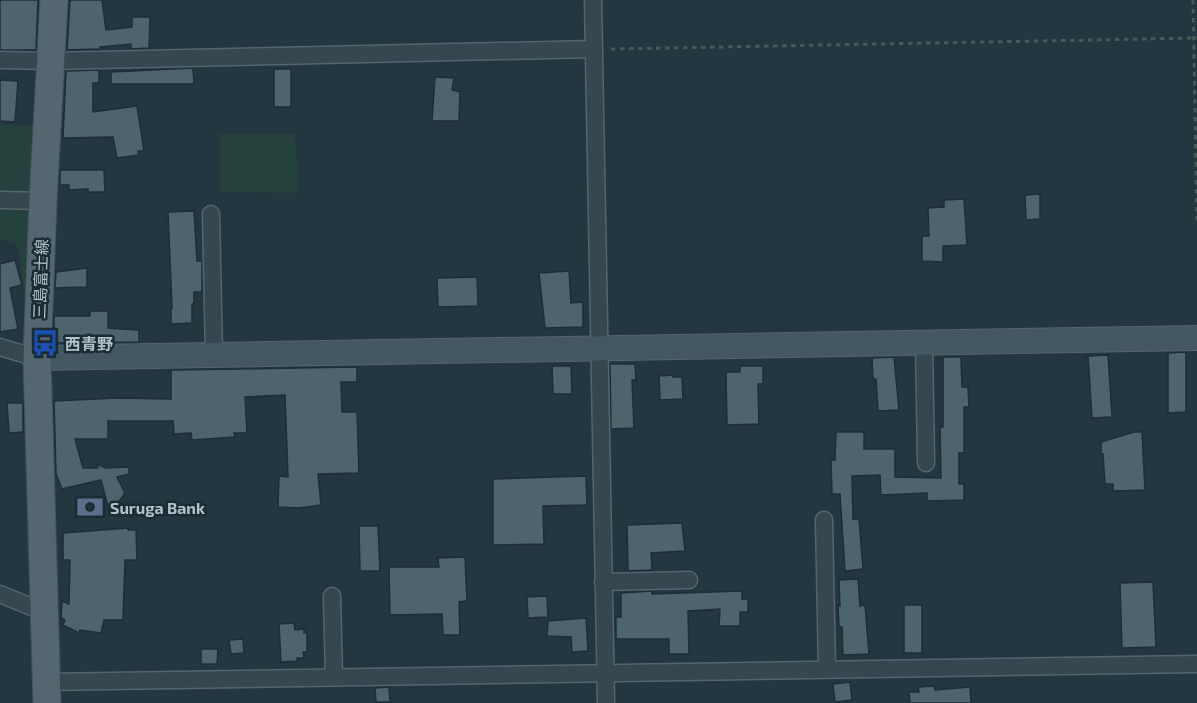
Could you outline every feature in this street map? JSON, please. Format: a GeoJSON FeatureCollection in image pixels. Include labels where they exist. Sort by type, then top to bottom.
{"type":"FeatureCollection","features":[{"type":"Feature","properties":{"kind":"main road","name":"三島富士線"},"geometry":{"type":"LineString","coordinates":[[46,692],[37,358],[54,0]]}},
{"type":"Feature","properties":{"kind":"street"},"geometry":{"type":"LineString","coordinates":[[593,0],[606,703]]}},
{"type":"Feature","properties":{"kind":"street"},"geometry":{"type":"LineString","coordinates":[[0,60],[51,61],[594,49]]}},
{"type":"Feature","properties":{"kind":"street"},"geometry":{"type":"LineString","coordinates":[[0,201],[43,201]]}},
{"type":"Feature","properties":{"kind":"street"},"geometry":{"type":"LineString","coordinates":[[211,214],[214,355]]}},
{"type":"Feature","properties":{"kind":"street"},"geometry":{"type":"LineString","coordinates":[[0,347],[37,358],[1197,338]]}},
{"type":"Feature","properties":{"kind":"street"},"geometry":{"type":"LineString","coordinates":[[924,343],[926,463]]}},
{"type":"Feature","properties":{"kind":"street"},"geometry":{"type":"LineString","coordinates":[[824,520],[827,669]]}},
{"type":"Feature","properties":{"kind":"street"},"geometry":{"type":"LineString","coordinates":[[603,582],[689,580]]}},
{"type":"Feature","properties":{"kind":"street"},"geometry":{"type":"LineString","coordinates":[[0,594],[44,612]]}},
{"type":"Feature","properties":{"kind":"street"},"geometry":{"type":"LineString","coordinates":[[332,596],[334,677]]}},
{"type":"Feature","properties":{"kind":"street"},"geometry":{"type":"LineString","coordinates":[[46,692],[334,677],[1197,664]]}},
{"type":"Feature","properties":{"kind":"path"},"geometry":{"type":"LineString","coordinates":[[1193,0],[1196,38],[1197,224]]}},
{"type":"Feature","properties":{"kind":"path"},"geometry":{"type":"LineString","coordinates":[[594,49],[1196,38]]}},
{"type":"Feature","properties":{"kind":"green space"},"geometry":{"type":"Polygon","coordinates":[[[0,125],[39,125],[35,194],[0,193],[0,125]]]}},
{"type":"Feature","properties":{"kind":"green space"},"geometry":{"type":"Polygon","coordinates":[[[219,134],[295,134],[299,193],[220,192],[219,134]]]}},
{"type":"Feature","properties":{"kind":"green space"},"geometry":{"type":"Polygon","coordinates":[[[0,205],[36,206],[32,304],[25,303],[18,246],[0,238],[0,205]]]}},
{"type":"Feature","properties":{"kind":"building"},"geometry":{"type":"Polygon","coordinates":[[[0,0],[38,0],[36,50],[0,50],[0,0]]]}},
{"type":"Feature","properties":{"kind":"building"},"geometry":{"type":"Polygon","coordinates":[[[70,0],[102,0],[106,30],[132,27],[132,17],[150,17],[149,48],[131,49],[131,44],[100,47],[100,49],[67,50],[70,0]]]}},
{"type":"Feature","properties":{"kind":"building"},"geometry":{"type":"Polygon","coordinates":[[[193,68],[194,84],[111,84],[111,72],[193,68]]]}},
{"type":"Feature","properties":{"kind":"building"},"geometry":{"type":"Polygon","coordinates":[[[274,69],[291,69],[291,107],[274,107],[274,69]]]}},
{"type":"Feature","properties":{"kind":"building"},"geometry":{"type":"Polygon","coordinates":[[[99,70],[99,83],[93,83],[93,112],[137,106],[144,151],[138,151],[139,155],[117,158],[113,137],[63,138],[66,71],[99,70]]]}},
{"type":"Feature","properties":{"kind":"building"},"geometry":{"type":"Polygon","coordinates":[[[435,77],[454,78],[452,90],[460,92],[459,121],[432,121],[435,77]]]}},
{"type":"Feature","properties":{"kind":"building"},"geometry":{"type":"Polygon","coordinates":[[[0,80],[18,81],[15,122],[0,121],[0,80]]]}},
{"type":"Feature","properties":{"kind":"building"},"geometry":{"type":"Polygon","coordinates":[[[60,170],[104,170],[105,192],[88,192],[88,189],[69,190],[69,185],[60,185],[60,170]]]}},
{"type":"Feature","properties":{"kind":"building"},"geometry":{"type":"Polygon","coordinates":[[[1040,194],[1040,219],[1026,220],[1025,195],[1040,194]]]}},
{"type":"Feature","properties":{"kind":"building"},"geometry":{"type":"Polygon","coordinates":[[[964,199],[967,245],[943,246],[943,262],[922,261],[922,236],[929,236],[928,208],[944,207],[944,200],[964,199]]]}},
{"type":"Feature","properties":{"kind":"building"},"geometry":{"type":"Polygon","coordinates":[[[194,211],[197,261],[202,261],[202,292],[194,292],[192,323],[171,324],[168,212],[194,211]]]}},
{"type":"Feature","properties":{"kind":"building"},"geometry":{"type":"Polygon","coordinates":[[[15,260],[22,285],[10,288],[18,329],[0,332],[0,264],[15,260]]]}},
{"type":"Feature","properties":{"kind":"building"},"geometry":{"type":"Polygon","coordinates":[[[87,268],[87,287],[55,288],[56,272],[87,268]]]}},
{"type":"Feature","properties":{"kind":"building"},"geometry":{"type":"Polygon","coordinates":[[[569,271],[571,303],[583,302],[583,327],[545,328],[539,273],[569,271]]]}},
{"type":"Feature","properties":{"kind":"building"},"geometry":{"type":"Polygon","coordinates":[[[477,277],[478,306],[438,307],[437,278],[477,277]]]}},
{"type":"Feature","properties":{"kind":"building"},"geometry":{"type":"Polygon","coordinates":[[[90,311],[108,311],[108,328],[139,330],[139,342],[54,343],[54,316],[90,316],[90,311]]]}},
{"type":"Feature","properties":{"kind":"building"},"geometry":{"type":"Polygon","coordinates":[[[1186,352],[1186,412],[1168,413],[1168,353],[1186,352]]]}},
{"type":"Feature","properties":{"kind":"building"},"geometry":{"type":"Polygon","coordinates":[[[1108,355],[1112,417],[1092,418],[1088,356],[1108,355]]]}},
{"type":"Feature","properties":{"kind":"building"},"geometry":{"type":"Polygon","coordinates":[[[894,357],[899,410],[878,411],[872,358],[894,357]]]}},
{"type":"Feature","properties":{"kind":"building"},"geometry":{"type":"Polygon","coordinates":[[[943,357],[961,357],[962,387],[968,387],[969,407],[964,407],[964,453],[959,453],[959,484],[964,484],[964,500],[927,501],[927,493],[881,495],[880,475],[852,476],[853,519],[859,519],[863,569],[845,571],[840,494],[832,494],[831,460],[835,460],[836,432],[864,432],[864,449],[895,449],[895,477],[941,478],[940,427],[943,427],[943,357]]]}},
{"type":"Feature","properties":{"kind":"building"},"geometry":{"type":"Polygon","coordinates":[[[610,364],[635,364],[636,380],[632,380],[634,428],[611,429],[610,364]]]}},
{"type":"Feature","properties":{"kind":"building"},"geometry":{"type":"Polygon","coordinates":[[[552,366],[571,366],[572,394],[553,394],[552,366]]]}},
{"type":"Feature","properties":{"kind":"building"},"geometry":{"type":"Polygon","coordinates":[[[740,366],[763,366],[763,384],[758,384],[759,424],[727,425],[726,372],[740,372],[740,366]]]}},
{"type":"Feature","properties":{"kind":"building"},"geometry":{"type":"Polygon","coordinates":[[[357,367],[357,382],[341,382],[342,412],[357,412],[359,473],[318,474],[321,505],[299,508],[278,507],[279,476],[288,477],[285,395],[245,397],[247,433],[234,433],[235,437],[192,440],[191,433],[174,434],[173,421],[108,421],[108,439],[75,439],[83,468],[98,468],[97,464],[105,468],[129,467],[129,474],[117,477],[125,493],[110,514],[101,480],[62,489],[56,474],[54,401],[117,398],[171,399],[171,370],[357,367]]]}},
{"type":"Feature","properties":{"kind":"building"},"geometry":{"type":"Polygon","coordinates":[[[673,375],[673,377],[682,377],[683,399],[660,400],[659,376],[673,375]]]}},
{"type":"Feature","properties":{"kind":"building"},"geometry":{"type":"Polygon","coordinates":[[[7,403],[23,403],[23,432],[9,433],[7,403]]]}},
{"type":"Feature","properties":{"kind":"building"},"geometry":{"type":"Polygon","coordinates":[[[1134,432],[1142,432],[1145,490],[1113,491],[1113,484],[1105,484],[1101,442],[1134,432]]]}},
{"type":"Feature","properties":{"kind":"building"},"geometry":{"type":"Polygon","coordinates":[[[586,476],[587,505],[543,506],[544,544],[493,545],[493,479],[586,476]]]}},
{"type":"Feature","properties":{"kind":"building"},"geometry":{"type":"Polygon","coordinates":[[[682,523],[685,551],[651,553],[652,570],[628,571],[627,525],[682,523]]]}},
{"type":"Feature","properties":{"kind":"building"},"geometry":{"type":"Polygon","coordinates":[[[359,526],[378,526],[380,571],[360,571],[359,526]]]}},
{"type":"Feature","properties":{"kind":"building"},"geometry":{"type":"Polygon","coordinates":[[[128,528],[128,530],[136,530],[137,560],[125,560],[123,620],[104,620],[101,633],[80,630],[79,633],[63,625],[65,620],[61,618],[62,601],[69,604],[70,560],[63,560],[63,533],[128,528]]]}},
{"type":"Feature","properties":{"kind":"building"},"geometry":{"type":"Polygon","coordinates":[[[465,557],[467,601],[459,602],[460,635],[443,635],[442,614],[390,615],[389,567],[439,567],[438,558],[465,557]]]}},
{"type":"Feature","properties":{"kind":"building"},"geometry":{"type":"Polygon","coordinates":[[[858,579],[860,606],[865,605],[869,654],[843,655],[842,627],[839,627],[839,580],[858,579]]]}},
{"type":"Feature","properties":{"kind":"building"},"geometry":{"type":"Polygon","coordinates":[[[1153,582],[1156,647],[1122,648],[1120,583],[1153,582]]]}},
{"type":"Feature","properties":{"kind":"building"},"geometry":{"type":"Polygon","coordinates":[[[652,591],[652,594],[742,591],[742,599],[748,599],[748,612],[740,612],[740,626],[719,626],[720,609],[688,611],[689,654],[669,654],[669,639],[616,639],[616,617],[621,617],[621,593],[652,591]]]}},
{"type":"Feature","properties":{"kind":"building"},"geometry":{"type":"Polygon","coordinates":[[[547,596],[548,617],[528,618],[527,597],[547,596]]]}},
{"type":"Feature","properties":{"kind":"building"},"geometry":{"type":"Polygon","coordinates":[[[904,605],[922,605],[922,653],[904,653],[904,605]]]}},
{"type":"Feature","properties":{"kind":"building"},"geometry":{"type":"Polygon","coordinates":[[[586,618],[588,651],[572,652],[571,637],[547,636],[548,621],[586,618]]]}},
{"type":"Feature","properties":{"kind":"building"},"geometry":{"type":"Polygon","coordinates":[[[294,623],[295,630],[304,629],[304,633],[307,632],[307,652],[303,652],[304,658],[297,658],[297,661],[281,662],[279,624],[294,623]]]}},
{"type":"Feature","properties":{"kind":"building"},"geometry":{"type":"Polygon","coordinates":[[[243,639],[244,653],[231,654],[229,640],[243,639]]]}},
{"type":"Feature","properties":{"kind":"building"},"geometry":{"type":"Polygon","coordinates":[[[201,649],[218,649],[217,664],[201,664],[201,649]]]}},
{"type":"Feature","properties":{"kind":"building"},"geometry":{"type":"Polygon","coordinates":[[[850,682],[852,700],[835,702],[833,684],[850,682]]]}},
{"type":"Feature","properties":{"kind":"building"},"geometry":{"type":"Polygon","coordinates":[[[934,686],[935,690],[970,687],[971,703],[910,703],[909,692],[919,692],[918,687],[934,686]]]}},
{"type":"Feature","properties":{"kind":"building"},"geometry":{"type":"Polygon","coordinates":[[[389,687],[390,702],[376,702],[375,688],[389,687]]]}},
{"type":"Feature","properties":{"kind":"place","name":"西青野"},"geometry":{"type":"Point","coordinates":[45,343]}},
{"type":"Feature","properties":{"kind":"place","name":"Suruga Bank"},"geometry":{"type":"Point","coordinates":[90,507]}}]}
